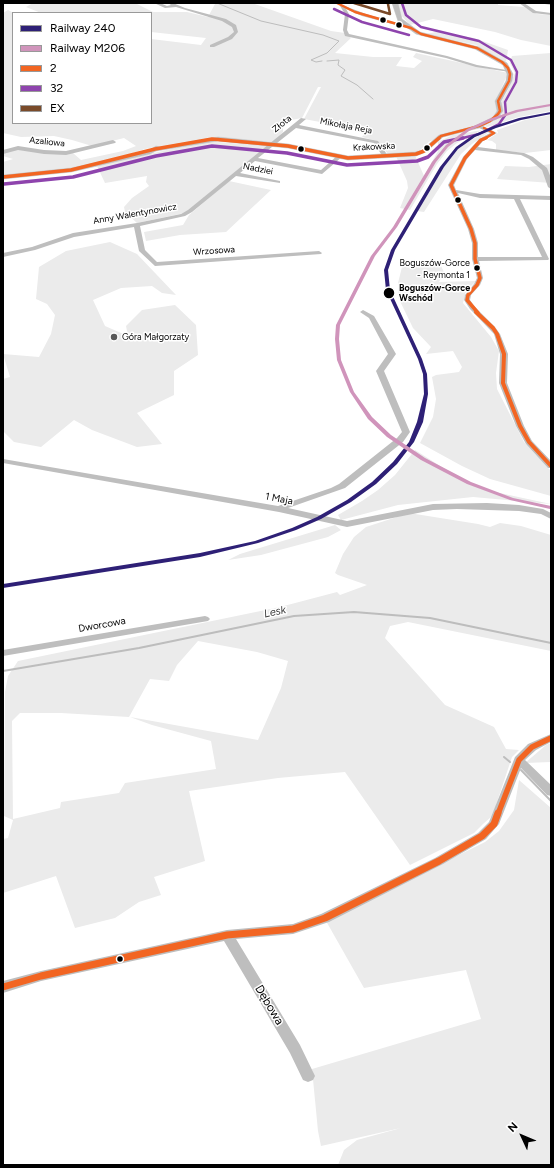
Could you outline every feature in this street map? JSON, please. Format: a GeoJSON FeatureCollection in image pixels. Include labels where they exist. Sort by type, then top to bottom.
{"type":"FeatureCollection","features":[{"type":"Feature","properties":{"kind":"main road"},"geometry":{"type":"LineString","coordinates":[[395,3],[398,22],[423,34],[483,50],[502,62],[510,71]]}},
{"type":"Feature","properties":{"kind":"main road","name":"Krakowska"},"geometry":{"type":"LineString","coordinates":[[3,178],[71,170],[153,149],[212,139],[273,144],[358,158],[416,154],[424,151],[441,136],[481,127],[495,118],[500,111],[498,101],[508,81],[510,71]]}},
{"type":"Feature","properties":{"kind":"street"},"geometry":{"type":"LineString","coordinates":[[156,3],[167,7],[175,6]]}},
{"type":"Feature","properties":{"kind":"street"},"geometry":{"type":"LineString","coordinates":[[170,3],[175,6],[224,20],[235,28],[236,32],[230,38],[224,42],[212,46]]}},
{"type":"Feature","properties":{"kind":"street"},"geometry":{"type":"LineString","coordinates":[[337,3],[363,15],[398,22]]}},
{"type":"Feature","properties":{"kind":"street"},"geometry":{"type":"LineString","coordinates":[[521,3],[535,12],[551,14]]}},
{"type":"Feature","properties":{"kind":"street"},"geometry":{"type":"LineString","coordinates":[[342,6],[347,16],[345,30],[347,35],[451,58],[482,67],[510,71]]}},
{"type":"Feature","properties":{"kind":"street"},"geometry":{"type":"LineString","coordinates":[[347,16],[363,15]]}},
{"type":"Feature","properties":{"kind":"street","name":"Złota"},"geometry":{"type":"LineString","coordinates":[[273,144],[303,119]]}},
{"type":"Feature","properties":{"kind":"street","name":"Mikołaja Reja"},"geometry":{"type":"LineString","coordinates":[[295,126],[376,142],[387,156]]}},
{"type":"Feature","properties":{"kind":"street"},"geometry":{"type":"LineString","coordinates":[[481,127],[494,133],[481,140],[465,158],[451,186],[471,230],[475,243],[475,259],[480,278],[477,285],[468,295],[467,300],[472,308],[497,334],[504,354],[503,383],[520,426],[529,442],[551,466]]}},
{"type":"Feature","properties":{"kind":"street","name":"Azaliowa"},"geometry":{"type":"LineString","coordinates":[[3,152],[18,148],[44,152],[66,153],[113,142]]}},
{"type":"Feature","properties":{"kind":"street","name":"Anny Walentynowicz"},"geometry":{"type":"LineString","coordinates":[[3,256],[33,249],[73,235],[176,217],[190,211],[273,144]]}},
{"type":"Feature","properties":{"kind":"street"},"geometry":{"type":"LineString","coordinates":[[474,148],[522,154],[531,158],[545,169],[551,187]]}},
{"type":"Feature","properties":{"kind":"street"},"geometry":{"type":"LineString","coordinates":[[254,159],[322,172],[340,156]]}},
{"type":"Feature","properties":{"kind":"street","name":"Nadziei"},"geometry":{"type":"LineString","coordinates":[[235,174],[278,182]]}},
{"type":"Feature","properties":{"kind":"street"},"geometry":{"type":"LineString","coordinates":[[454,191],[480,196],[551,198]]}},
{"type":"Feature","properties":{"kind":"street"},"geometry":{"type":"LineString","coordinates":[[475,259],[546,259],[544,252],[516,197]]}},
{"type":"Feature","properties":{"kind":"street","name":"Wrzosowa"},"geometry":{"type":"LineString","coordinates":[[137,225],[142,252],[155,264],[319,253]]}},
{"type":"Feature","properties":{"kind":"street"},"geometry":{"type":"LineString","coordinates":[[544,252],[551,251]]}},
{"type":"Feature","properties":{"kind":"street"},"geometry":{"type":"LineString","coordinates":[[279,509],[342,486],[400,440],[406,432],[380,371],[392,354],[372,317],[363,312]]}},
{"type":"Feature","properties":{"kind":"street","name":"1 Maja"},"geometry":{"type":"LineString","coordinates":[[3,461],[279,509],[348,524],[433,508],[487,506],[534,510],[551,516]]}},
{"type":"Feature","properties":{"kind":"street"},"geometry":{"type":"LineString","coordinates":[[298,501],[300,508],[299,514]]}},
{"type":"Feature","properties":{"kind":"street","name":"Dworcowa"},"geometry":{"type":"LineString","coordinates":[[3,653],[205,619]]}},
{"type":"Feature","properties":{"kind":"street"},"geometry":{"type":"LineString","coordinates":[[3,987],[41,976],[227,935],[293,929],[325,918],[438,861],[482,836],[494,824],[519,760],[532,747],[551,738]]}},
{"type":"Feature","properties":{"kind":"street"},"geometry":{"type":"LineString","coordinates":[[519,760],[551,792]]}},
{"type":"Feature","properties":{"kind":"street","name":"Dębowa"},"geometry":{"type":"LineString","coordinates":[[227,935],[295,1049],[308,1076]]}},
{"type":"Feature","properties":{"kind":"shaded area"},"geometry":{"type":"Polygon","coordinates":[[[33,3],[135,3],[153,12],[187,12],[208,17],[215,4],[213,3],[252,3],[331,31],[345,33],[351,38],[335,53],[373,57],[402,57],[396,66],[414,68],[422,61],[413,57],[416,53],[508,73],[498,96],[498,111],[493,118],[480,125],[442,135],[430,141],[414,153],[424,176],[438,151],[438,142],[453,135],[482,130],[457,143],[447,151],[437,164],[410,210],[400,208],[408,188],[407,181],[395,154],[388,154],[377,141],[362,137],[364,134],[363,130],[304,119],[321,87],[318,87],[302,118],[291,120],[283,128],[283,132],[276,140],[272,142],[218,138],[206,139],[145,149],[121,157],[67,169],[3,176],[3,162],[13,159],[3,156],[3,153],[12,149],[57,154],[73,153],[81,160],[123,151],[136,146],[124,138],[92,146],[54,136],[21,137],[3,133],[3,13],[8,10],[12,12],[12,124],[152,124],[152,39],[201,45],[206,38],[152,32],[152,12],[38,12],[26,7],[33,3]]]}},
{"type":"Feature","properties":{"kind":"shaded area"},"geometry":{"type":"Polygon","coordinates":[[[396,3],[498,3],[498,5],[524,7],[537,14],[551,15],[551,46],[433,19],[410,25],[399,13],[396,3]]]}},
{"type":"Feature","properties":{"kind":"shaded area"},"geometry":{"type":"Polygon","coordinates":[[[436,32],[474,38],[508,50],[506,62],[476,45],[426,34],[436,32]]]}},
{"type":"Feature","properties":{"kind":"shaded area"},"geometry":{"type":"Polygon","coordinates":[[[551,53],[551,111],[519,117],[487,127],[485,126],[496,120],[502,114],[502,100],[515,73],[510,63],[512,56],[551,53]]]}},
{"type":"Feature","properties":{"kind":"shaded area"},"geometry":{"type":"Polygon","coordinates":[[[551,115],[551,150],[525,153],[496,150],[496,144],[487,140],[498,133],[497,130],[525,120],[551,115]]]}},
{"type":"Feature","properties":{"kind":"shaded area"},"geometry":{"type":"Polygon","coordinates":[[[487,131],[489,132],[461,154],[424,212],[417,211],[455,151],[487,131]]]}},
{"type":"Feature","properties":{"kind":"shaded area"},"geometry":{"type":"Polygon","coordinates":[[[206,141],[268,146],[188,211],[180,214],[137,223],[125,212],[124,207],[132,198],[149,186],[146,182],[147,176],[105,183],[97,166],[206,141]]]}},
{"type":"Feature","properties":{"kind":"shaded area"},"geometry":{"type":"Polygon","coordinates":[[[551,164],[551,183],[497,179],[505,166],[529,167],[551,164]]]}},
{"type":"Feature","properties":{"kind":"shaded area"},"geometry":{"type":"Polygon","coordinates":[[[229,181],[271,190],[226,232],[180,235],[146,241],[144,232],[183,225],[189,215],[229,181]]]}},
{"type":"Feature","properties":{"kind":"shaded area"},"geometry":{"type":"Polygon","coordinates":[[[110,242],[137,254],[176,295],[162,293],[152,286],[121,288],[93,300],[105,326],[128,336],[126,326],[142,310],[175,305],[196,325],[198,355],[174,371],[174,395],[137,413],[162,444],[137,447],[92,430],[74,420],[41,447],[14,442],[3,431],[3,379],[10,377],[3,354],[39,357],[51,334],[55,315],[47,304],[36,299],[39,267],[66,251],[110,242]]]}},
{"type":"Feature","properties":{"kind":"shaded area"},"geometry":{"type":"Polygon","coordinates":[[[429,261],[429,265],[441,266],[444,272],[439,282],[476,281],[466,291],[463,303],[491,337],[499,351],[496,373],[497,389],[524,442],[550,470],[551,496],[490,479],[462,466],[420,443],[433,417],[436,399],[432,377],[436,375],[459,372],[462,367],[453,351],[426,354],[431,347],[413,328],[398,297],[398,283],[403,263],[429,261]]]}},
{"type":"Feature","properties":{"kind":"shaded area"},"geometry":{"type":"Polygon","coordinates":[[[415,450],[456,476],[474,485],[495,492],[551,504],[473,497],[398,505],[341,520],[338,515],[378,490],[395,475],[415,450]]]}},
{"type":"Feature","properties":{"kind":"shaded area"},"geometry":{"type":"Polygon","coordinates":[[[409,513],[490,527],[500,523],[521,526],[551,535],[551,651],[408,622],[390,626],[385,638],[445,705],[494,727],[506,749],[519,750],[512,757],[491,817],[474,833],[410,865],[345,772],[278,778],[189,791],[205,861],[154,877],[161,895],[139,902],[115,918],[75,928],[56,876],[3,893],[3,839],[8,838],[13,820],[4,816],[5,692],[8,676],[18,661],[280,607],[337,592],[340,595],[367,585],[335,573],[343,554],[354,537],[366,527],[409,513]],[[198,641],[177,665],[169,681],[150,679],[129,717],[61,713],[20,713],[12,721],[13,819],[60,808],[61,802],[119,793],[125,783],[216,769],[211,741],[152,725],[130,717],[258,740],[281,688],[288,661],[257,652],[198,641]]]}},
{"type":"Feature","properties":{"kind":"shaded area"},"geometry":{"type":"Polygon","coordinates":[[[335,525],[341,530],[328,537],[261,555],[228,560],[240,554],[335,525]]]}},
{"type":"Feature","properties":{"kind":"shaded area"},"geometry":{"type":"Polygon","coordinates":[[[551,743],[551,762],[525,763],[546,745],[551,743]]]}},
{"type":"Feature","properties":{"kind":"shaded area"},"geometry":{"type":"Polygon","coordinates":[[[519,780],[551,808],[551,1165],[338,1165],[344,1150],[357,1140],[401,1128],[321,1146],[318,1131],[312,1069],[481,1019],[466,970],[364,988],[326,921],[485,842],[499,831],[514,810],[519,780]]]}},
{"type":"Feature","properties":{"kind":"waterway"},"geometry":{"type":"LineString","coordinates":[[217,3],[261,21],[323,35],[339,41],[327,53],[311,60],[316,62],[322,61]]}},
{"type":"Feature","properties":{"kind":"waterway"},"geometry":{"type":"LineString","coordinates":[[327,61],[339,60],[338,65],[345,70],[341,76],[357,85],[373,99]]}},
{"type":"Feature","properties":{"kind":"waterway","name":"Lesk"},"geometry":{"type":"LineString","coordinates":[[3,671],[139,648],[294,616],[354,612],[430,618],[551,643]]}},
{"type":"Feature","properties":{"kind":"waterway"},"geometry":{"type":"LineString","coordinates":[[504,757],[510,762]]}},
{"type":"Feature","properties":{"kind":"waterway"},"geometry":{"type":"LineString","coordinates":[[521,770],[551,801]]}},
{"type":"Feature","properties":{"kind":"railway"},"geometry":{"type":"LineString","coordinates":[[545,3],[551,4]]}},
{"type":"Feature","properties":{"kind":"rail line","name":"M206"},"geometry":{"type":"LineString","coordinates":[[550,105],[517,111],[490,120],[468,130],[447,146],[434,162],[395,227],[373,256],[338,325],[337,339],[339,360],[352,392],[370,418],[389,436],[423,459],[469,483],[512,499],[550,507]]}},
{"type":"Feature","properties":{"kind":"rail line","name":"240"},"geometry":{"type":"LineString","coordinates":[[3,586],[200,555],[256,542],[294,529],[319,518],[349,501],[374,483],[395,463],[411,442],[420,422],[426,394],[425,374],[420,359],[388,290],[386,270],[393,250],[442,167],[457,148],[474,136],[495,127],[520,119],[551,113]]}},
{"type":"Feature","properties":{"kind":"transit line","name":"2"},"geometry":{"type":"LineString","coordinates":[[3,177],[71,170],[155,149],[212,139],[288,146],[348,158],[416,154],[424,151],[441,136],[479,126],[490,121],[498,114],[500,111],[498,101],[509,81],[510,74],[508,68],[502,62],[477,48],[421,34],[411,28],[355,12],[337,3]]}},
{"type":"Feature","properties":{"kind":"transit line","name":"EX"},"geometry":{"type":"LineString","coordinates":[[354,3],[390,14],[388,4]]}},
{"type":"Feature","properties":{"kind":"transit line","name":"32"},"geometry":{"type":"LineString","coordinates":[[4,184],[73,177],[156,156],[212,146],[287,153],[347,165],[417,161],[428,157],[444,142],[479,134],[499,124],[506,114],[505,102],[516,82],[517,72],[511,60],[479,41],[421,27],[406,15],[402,3]]}},
{"type":"Feature","properties":{"kind":"transit line","name":"32"},"geometry":{"type":"LineString","coordinates":[[334,9],[362,22],[409,35]]}},
{"type":"Feature","properties":{"kind":"transit line","name":"2"},"geometry":{"type":"LineString","coordinates":[[484,128],[494,133],[481,140],[465,158],[451,185],[471,229],[475,243],[475,259],[480,278],[477,285],[468,295],[467,300],[472,308],[493,328],[497,334],[504,354],[503,383],[520,426],[529,442],[551,466]]}},
{"type":"Feature","properties":{"kind":"transit line","name":"2"},"geometry":{"type":"LineString","coordinates":[[3,987],[41,976],[227,935],[293,929],[325,918],[439,861],[482,836],[494,824],[519,760],[532,747],[551,738]]}},
{"type":"Feature","properties":{"kind":"place","name":"Boguszów-Gorce - Reymonta 1"},"geometry":{"type":"Point","coordinates":[477,268]}},
{"type":"Feature","properties":{"kind":"place","name":"Boguszów-Gorce Wschód"},"geometry":{"type":"Point","coordinates":[389,293]}},
{"type":"Feature","properties":{"kind":"place","name":"Góra Małgorzaty"},"geometry":{"type":"Point","coordinates":[114,337]}}]}
